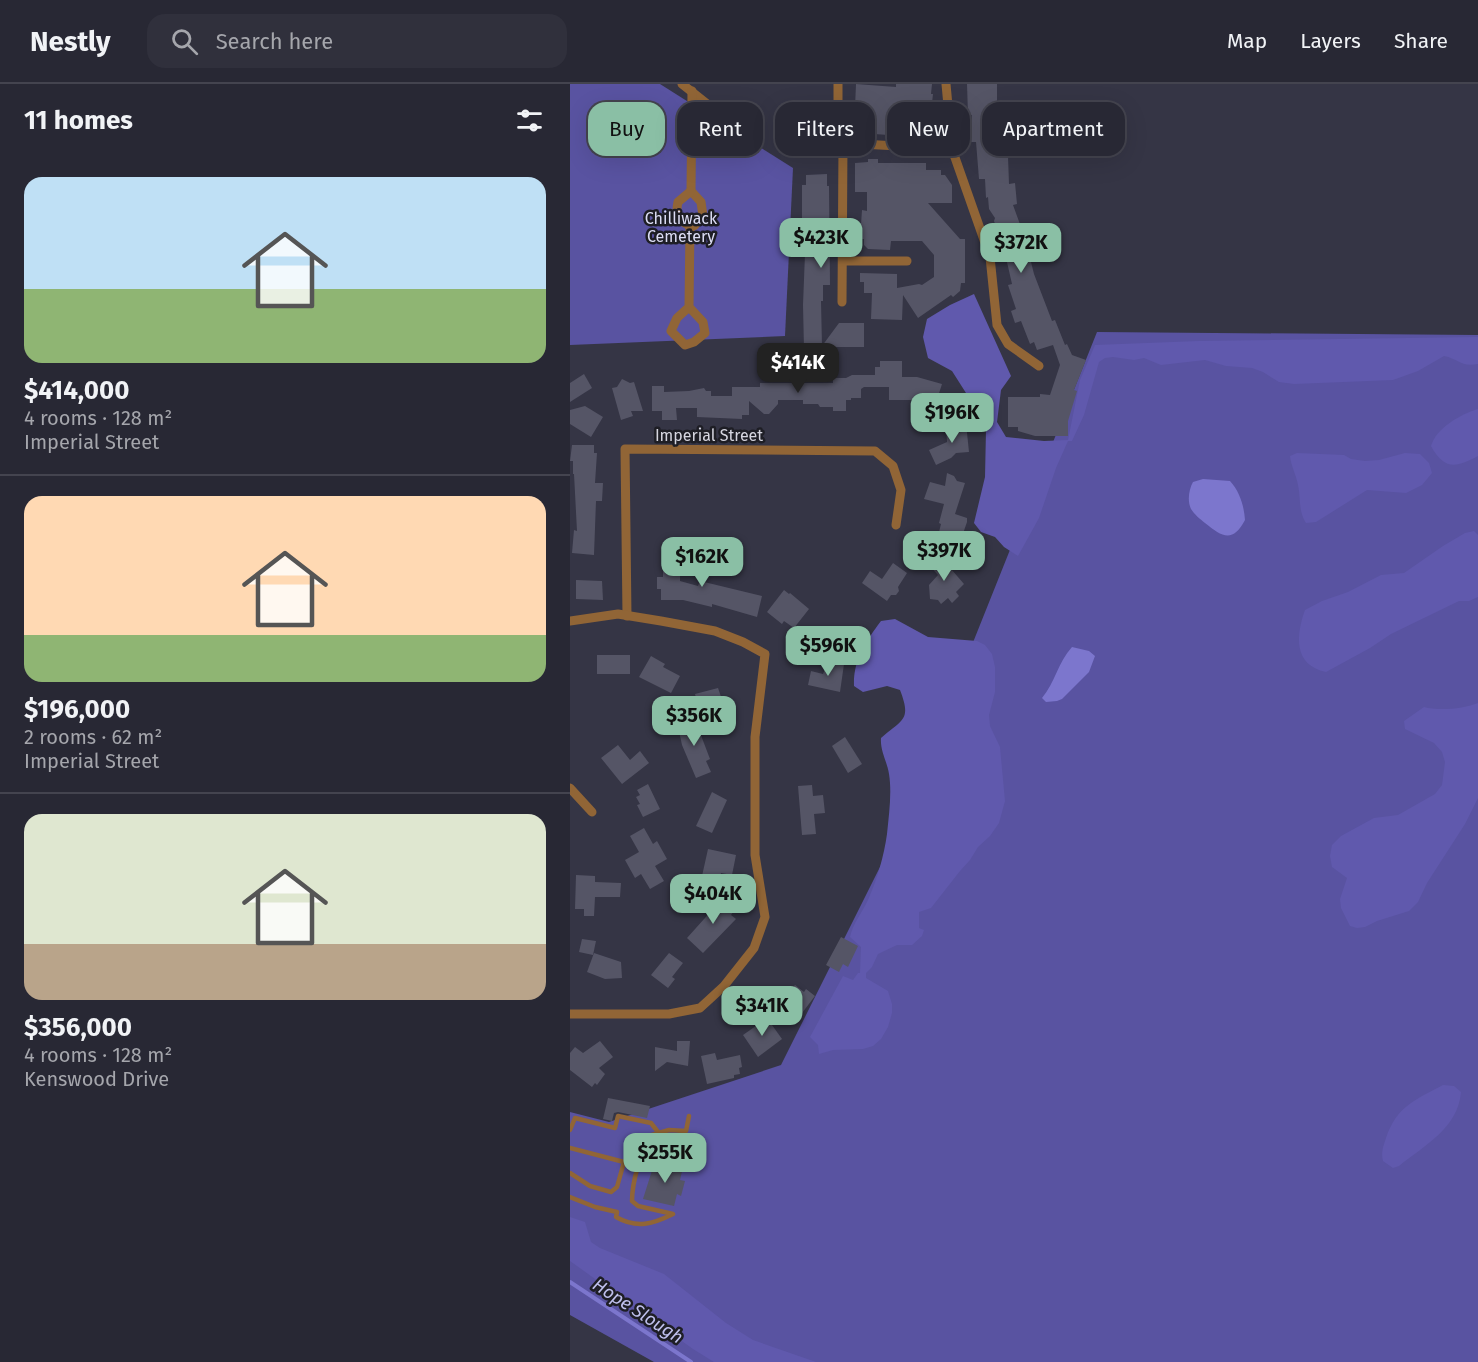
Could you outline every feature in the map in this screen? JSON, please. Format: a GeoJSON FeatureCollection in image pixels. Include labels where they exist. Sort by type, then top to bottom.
{"type":"FeatureCollection","features":[{"type":"Feature","properties":{"kind":"street"},"geometry":{"type":"LineString","coordinates":[[682,84],[706,102]]}},
{"type":"Feature","properties":{"kind":"street"},"geometry":{"type":"LineString","coordinates":[[838,84],[838,102]]}},
{"type":"Feature","properties":{"kind":"street"},"geometry":{"type":"LineString","coordinates":[[946,84],[948,102]]}},
{"type":"Feature","properties":{"kind":"street"},"geometry":{"type":"LineString","coordinates":[[691,191],[678,202],[676,213],[680,221],[694,226],[704,216],[701,201],[691,191],[692,91]]}},
{"type":"Feature","properties":{"kind":"street"},"geometry":{"type":"LineString","coordinates":[[842,302],[843,156]]}},
{"type":"Feature","properties":{"kind":"street"},"geometry":{"type":"LineString","coordinates":[[954,156],[990,256],[997,325],[1008,344],[1039,366]]}},
{"type":"Feature","properties":{"kind":"street"},"geometry":{"type":"LineString","coordinates":[[689,308],[690,226]]}},
{"type":"Feature","properties":{"kind":"street"},"geometry":{"type":"LineString","coordinates":[[843,261],[907,261]]}},
{"type":"Feature","properties":{"kind":"street","name":"Imperial Street"},"geometry":{"type":"LineString","coordinates":[[627,615],[625,449],[875,451],[893,466],[901,490],[896,525]]}},
{"type":"Feature","properties":{"kind":"street"},"geometry":{"type":"LineString","coordinates":[[570,621],[618,614],[627,615],[716,631],[765,654],[755,737],[755,855],[765,917],[754,948],[724,986],[700,1008],[669,1014],[570,1014]]}},
{"type":"Feature","properties":{"kind":"street"},"geometry":{"type":"LineString","coordinates":[[570,788],[592,812]]}},
{"type":"Feature","properties":{"kind":"lane"},"geometry":{"type":"LineString","coordinates":[[570,1130],[575,1118],[615,1128],[618,1116],[651,1123],[658,1132]]}},
{"type":"Feature","properties":{"kind":"lane"},"geometry":{"type":"LineString","coordinates":[[570,1197],[595,1207],[617,1212],[616,1217],[639,1225],[651,1224],[673,1214],[638,1206],[632,1201],[632,1193],[642,1154],[652,1135],[669,1130],[686,1131],[689,1116]]}},
{"type":"Feature","properties":{"kind":"lane"},"geometry":{"type":"LineString","coordinates":[[570,1148],[624,1162],[617,1187],[611,1192],[590,1186],[570,1173]]}},
{"type":"Feature","properties":{"kind":"green space","name":"Chilliwack Cemetery"},"geometry":{"type":"Polygon","coordinates":[[[570,84],[660,84],[688,102],[677,102],[677,156],[763,156],[763,149],[793,168],[785,336],[570,345],[570,84]]]}},
{"type":"Feature","properties":{"kind":"green space"},"geometry":{"type":"Polygon","coordinates":[[[1097,332],[1478,335],[1478,1362],[654,1362],[570,1315],[570,1112],[609,1122],[781,1065],[913,801],[948,705],[1097,332]]]}},
{"type":"Feature","properties":{"kind":"shaded area"},"geometry":{"type":"Polygon","coordinates":[[[974,294],[1011,376],[1001,390],[997,422],[1006,437],[1044,441],[1068,440],[1080,380],[1095,345],[1199,341],[1478,337],[1478,364],[1463,364],[1444,356],[1418,371],[1393,380],[1294,384],[1279,382],[1252,368],[1226,366],[1205,360],[1161,365],[1144,358],[1134,360],[1105,358],[1099,362],[1084,415],[1072,441],[1068,441],[1056,468],[1039,518],[1018,556],[1004,547],[995,537],[981,532],[974,523],[985,477],[986,430],[952,371],[928,358],[923,337],[927,319],[974,294]]]}},
{"type":"Feature","properties":{"kind":"shaded area"},"geometry":{"type":"Polygon","coordinates":[[[1478,409],[1478,456],[1463,463],[1446,463],[1431,446],[1434,439],[1450,423],[1478,409]]]}},
{"type":"Feature","properties":{"kind":"shaded area"},"geometry":{"type":"Polygon","coordinates":[[[1297,453],[1344,455],[1351,459],[1365,461],[1405,453],[1420,454],[1429,463],[1432,473],[1422,485],[1406,493],[1367,490],[1316,522],[1306,523],[1302,514],[1298,485],[1290,456],[1297,453]]]}},
{"type":"Feature","properties":{"kind":"shaded area"},"geometry":{"type":"Polygon","coordinates":[[[1203,479],[1230,481],[1239,494],[1245,520],[1232,535],[1217,532],[1191,509],[1189,499],[1193,482],[1203,479]]]}},
{"type":"Feature","properties":{"kind":"shaded area"},"geometry":{"type":"Polygon","coordinates":[[[1474,531],[1478,535],[1478,597],[1469,601],[1459,601],[1391,634],[1326,672],[1315,668],[1302,656],[1299,639],[1305,610],[1381,575],[1404,573],[1443,546],[1465,533],[1474,531]]]}},
{"type":"Feature","properties":{"kind":"shaded area"},"geometry":{"type":"Polygon","coordinates":[[[895,619],[928,637],[977,641],[985,645],[992,654],[995,667],[995,692],[989,715],[990,726],[1000,747],[1005,801],[999,823],[990,836],[978,847],[931,908],[919,912],[919,928],[924,930],[922,936],[912,945],[897,945],[878,954],[872,967],[866,973],[866,978],[888,991],[892,1004],[888,1027],[881,1039],[873,1046],[863,1049],[833,1050],[819,1054],[818,1045],[810,1037],[843,976],[853,980],[860,973],[861,947],[850,937],[877,876],[886,842],[889,811],[890,781],[881,738],[899,723],[905,714],[900,690],[887,686],[863,692],[854,686],[854,677],[858,659],[881,621],[895,619]]]}},
{"type":"Feature","properties":{"kind":"shaded area"},"geometry":{"type":"Polygon","coordinates":[[[1072,647],[1089,651],[1095,656],[1089,672],[1062,699],[1046,702],[1042,698],[1072,647]]]}},
{"type":"Feature","properties":{"kind":"shaded area"},"geometry":{"type":"Polygon","coordinates":[[[1478,703],[1478,798],[1465,824],[1427,883],[1418,902],[1409,911],[1365,927],[1350,926],[1341,908],[1340,899],[1347,878],[1332,867],[1330,856],[1332,845],[1341,836],[1374,818],[1398,815],[1435,794],[1442,785],[1445,762],[1442,752],[1434,743],[1405,729],[1404,721],[1424,707],[1451,709],[1478,703]]]}},
{"type":"Feature","properties":{"kind":"shaded area"},"geometry":{"type":"Polygon","coordinates":[[[1443,1085],[1454,1086],[1461,1092],[1454,1116],[1439,1135],[1399,1166],[1393,1168],[1383,1161],[1382,1152],[1390,1127],[1408,1105],[1443,1085]]]}},
{"type":"Feature","properties":{"kind":"shaded area"},"geometry":{"type":"Polygon","coordinates":[[[570,1217],[585,1222],[591,1242],[600,1248],[664,1274],[726,1323],[753,1340],[816,1362],[714,1362],[570,1261],[570,1217]]]}},
{"type":"Feature","properties":{"kind":"building"},"geometry":{"type":"Polygon","coordinates":[[[856,84],[896,87],[896,84],[932,84],[932,102],[887,102],[887,135],[875,134],[875,102],[855,102],[856,84]]]}},
{"type":"Feature","properties":{"kind":"building"},"geometry":{"type":"Polygon","coordinates":[[[967,84],[997,84],[997,102],[982,102],[982,156],[1008,156],[1009,184],[1015,183],[1017,204],[1013,205],[1025,238],[1034,274],[1052,321],[1055,320],[1065,345],[1067,344],[1072,355],[1086,360],[1074,390],[1077,391],[1068,421],[1068,436],[1035,436],[1018,431],[1018,427],[1008,427],[1008,397],[1050,395],[1060,365],[1053,345],[1037,350],[1034,342],[1030,344],[1021,321],[1015,323],[1011,311],[1016,309],[1008,285],[1012,284],[995,218],[989,209],[988,197],[986,198],[985,179],[979,179],[976,142],[971,142],[972,115],[970,115],[970,102],[968,102],[967,84]]]}},
{"type":"Feature","properties":{"kind":"building"},"geometry":{"type":"Polygon","coordinates":[[[868,159],[878,159],[878,163],[926,163],[926,170],[941,170],[941,175],[945,175],[952,185],[952,203],[928,203],[960,239],[965,239],[965,283],[961,283],[960,291],[953,297],[951,295],[918,318],[903,295],[902,320],[871,319],[872,293],[864,293],[864,282],[860,282],[860,273],[897,274],[897,288],[922,285],[934,277],[934,255],[922,241],[891,241],[890,250],[868,249],[864,245],[864,239],[860,239],[862,210],[867,211],[867,192],[855,192],[855,163],[868,162],[868,159]]]}},
{"type":"Feature","properties":{"kind":"building"},"geometry":{"type":"Polygon","coordinates":[[[827,174],[830,285],[823,285],[822,346],[839,323],[864,323],[864,347],[804,349],[806,228],[802,228],[802,185],[806,185],[806,175],[827,174]]]}},
{"type":"Feature","properties":{"kind":"building"},"geometry":{"type":"Polygon","coordinates":[[[880,361],[902,361],[902,377],[917,377],[942,384],[935,406],[928,404],[927,409],[914,405],[916,400],[889,400],[889,387],[864,387],[861,389],[861,398],[846,400],[846,411],[833,411],[833,407],[820,407],[818,404],[803,404],[803,400],[778,400],[778,404],[769,414],[764,414],[749,401],[749,415],[742,415],[742,419],[697,417],[697,408],[676,408],[677,420],[662,420],[662,411],[652,411],[652,386],[664,386],[664,392],[704,388],[706,391],[711,391],[711,396],[732,396],[732,387],[760,387],[760,383],[833,383],[833,378],[875,375],[875,367],[880,367],[880,361]]]}},
{"type":"Feature","properties":{"kind":"building"},"geometry":{"type":"Polygon","coordinates":[[[584,374],[592,388],[570,402],[570,383],[584,374]]]}},
{"type":"Feature","properties":{"kind":"building"},"geometry":{"type":"Polygon","coordinates":[[[622,379],[630,383],[634,382],[643,411],[631,411],[633,416],[621,420],[612,388],[617,387],[622,379]]]}},
{"type":"Feature","properties":{"kind":"building"},"geometry":{"type":"Polygon","coordinates":[[[585,406],[603,417],[591,437],[570,424],[570,410],[585,406]]]}},
{"type":"Feature","properties":{"kind":"building"},"geometry":{"type":"Polygon","coordinates":[[[966,423],[969,452],[956,453],[936,465],[929,450],[947,442],[946,425],[966,423]]]}},
{"type":"Feature","properties":{"kind":"building"},"geometry":{"type":"Polygon","coordinates":[[[572,445],[594,445],[594,453],[597,453],[595,483],[603,483],[602,501],[596,501],[594,555],[572,553],[574,530],[577,531],[573,461],[570,461],[572,445]]]}},
{"type":"Feature","properties":{"kind":"building"},"geometry":{"type":"Polygon","coordinates":[[[947,473],[954,476],[957,481],[965,483],[955,514],[967,518],[967,522],[957,551],[937,544],[941,533],[939,523],[944,504],[924,499],[930,482],[945,486],[947,473]]]}},
{"type":"Feature","properties":{"kind":"building"},"geometry":{"type":"Polygon","coordinates":[[[663,545],[680,545],[680,581],[698,586],[700,581],[762,596],[757,617],[712,604],[712,607],[683,600],[661,600],[661,589],[657,589],[657,577],[663,577],[663,545]]]}},
{"type":"Feature","properties":{"kind":"building"},"geometry":{"type":"Polygon","coordinates":[[[939,555],[964,584],[956,592],[959,596],[952,603],[948,598],[941,604],[938,600],[930,599],[929,585],[938,575],[929,565],[939,555]]]}},
{"type":"Feature","properties":{"kind":"building"},"geometry":{"type":"Polygon","coordinates":[[[893,563],[907,573],[898,587],[899,591],[896,595],[891,595],[887,601],[862,583],[870,571],[882,579],[893,563]]]}},
{"type":"Feature","properties":{"kind":"building"},"geometry":{"type":"Polygon","coordinates":[[[576,580],[602,581],[603,600],[576,599],[576,580]]]}},
{"type":"Feature","properties":{"kind":"building"},"geometry":{"type":"Polygon","coordinates":[[[784,590],[809,609],[794,628],[784,621],[782,624],[767,612],[784,590]]]}},
{"type":"Feature","properties":{"kind":"building"},"geometry":{"type":"Polygon","coordinates":[[[597,655],[630,655],[630,674],[597,674],[597,655]]]}},
{"type":"Feature","properties":{"kind":"building"},"geometry":{"type":"Polygon","coordinates":[[[651,656],[665,664],[663,667],[680,676],[671,693],[639,677],[651,656]]]}},
{"type":"Feature","properties":{"kind":"building"},"geometry":{"type":"Polygon","coordinates":[[[828,661],[844,664],[840,692],[808,685],[811,671],[823,674],[828,661]]]}},
{"type":"Feature","properties":{"kind":"building"},"geometry":{"type":"Polygon","coordinates":[[[718,688],[727,714],[702,720],[695,694],[718,688]]]}},
{"type":"Feature","properties":{"kind":"building"},"geometry":{"type":"Polygon","coordinates":[[[694,717],[710,759],[706,761],[711,772],[696,778],[682,745],[677,722],[694,717]]]}},
{"type":"Feature","properties":{"kind":"building"},"geometry":{"type":"Polygon","coordinates":[[[845,737],[862,764],[848,773],[832,746],[845,737]]]}},
{"type":"Feature","properties":{"kind":"building"},"geometry":{"type":"Polygon","coordinates":[[[618,745],[630,760],[640,751],[649,763],[622,784],[601,758],[618,745]]]}},
{"type":"Feature","properties":{"kind":"building"},"geometry":{"type":"Polygon","coordinates":[[[648,784],[660,809],[643,817],[637,805],[640,804],[636,797],[640,795],[637,790],[648,784]]]}},
{"type":"Feature","properties":{"kind":"building"},"geometry":{"type":"Polygon","coordinates":[[[812,785],[813,796],[823,795],[825,813],[814,814],[816,834],[802,835],[798,786],[812,785]]]}},
{"type":"Feature","properties":{"kind":"building"},"geometry":{"type":"Polygon","coordinates":[[[712,792],[727,800],[712,833],[696,826],[712,792]]]}},
{"type":"Feature","properties":{"kind":"building"},"geometry":{"type":"Polygon","coordinates":[[[644,828],[653,844],[657,841],[667,859],[655,866],[664,881],[650,889],[641,874],[635,878],[625,860],[639,852],[630,836],[644,828]]]}},
{"type":"Feature","properties":{"kind":"building"},"geometry":{"type":"Polygon","coordinates":[[[708,849],[736,855],[732,875],[721,873],[720,879],[702,876],[708,849]]]}},
{"type":"Feature","properties":{"kind":"building"},"geometry":{"type":"Polygon","coordinates":[[[576,875],[595,876],[595,882],[621,883],[620,897],[595,897],[594,916],[584,916],[584,909],[575,909],[576,875]]]}},
{"type":"Feature","properties":{"kind":"building"},"geometry":{"type":"Polygon","coordinates":[[[722,899],[738,905],[731,915],[736,919],[703,953],[687,938],[722,899]]]}},
{"type":"Feature","properties":{"kind":"building"},"geometry":{"type":"Polygon","coordinates":[[[841,937],[858,946],[848,967],[843,964],[839,972],[826,965],[841,937]]]}},
{"type":"Feature","properties":{"kind":"building"},"geometry":{"type":"Polygon","coordinates":[[[582,939],[596,941],[593,955],[579,952],[582,939]]]}},
{"type":"Feature","properties":{"kind":"building"},"geometry":{"type":"Polygon","coordinates":[[[594,953],[621,962],[622,978],[605,979],[587,972],[594,953]]]}},
{"type":"Feature","properties":{"kind":"building"},"geometry":{"type":"Polygon","coordinates":[[[669,953],[683,963],[672,977],[675,979],[668,988],[651,975],[669,953]]]}},
{"type":"Feature","properties":{"kind":"building"},"geometry":{"type":"Polygon","coordinates":[[[795,985],[815,996],[799,1017],[781,1003],[795,985]]]}},
{"type":"Feature","properties":{"kind":"building"},"geometry":{"type":"Polygon","coordinates":[[[767,1018],[782,1039],[758,1057],[743,1035],[767,1018]]]}},
{"type":"Feature","properties":{"kind":"building"},"geometry":{"type":"Polygon","coordinates":[[[600,1041],[613,1057],[599,1068],[605,1074],[597,1085],[595,1083],[592,1087],[570,1070],[570,1053],[575,1047],[583,1053],[600,1041]]]}},
{"type":"Feature","properties":{"kind":"building"},"geometry":{"type":"Polygon","coordinates":[[[677,1041],[690,1041],[688,1066],[667,1062],[655,1071],[655,1047],[677,1051],[677,1041]]]}},
{"type":"Feature","properties":{"kind":"building"},"geometry":{"type":"Polygon","coordinates":[[[715,1053],[717,1060],[740,1055],[742,1067],[739,1068],[740,1074],[734,1075],[734,1078],[707,1084],[701,1056],[715,1053]]]}},
{"type":"Feature","properties":{"kind":"building"},"geometry":{"type":"Polygon","coordinates":[[[608,1098],[650,1106],[647,1118],[618,1112],[614,1113],[612,1121],[603,1119],[608,1098]]]}},
{"type":"Feature","properties":{"kind":"building"},"geometry":{"type":"Polygon","coordinates":[[[655,1161],[683,1167],[680,1180],[685,1181],[681,1196],[677,1194],[674,1206],[643,1199],[655,1161]]]}},
{"type":"Feature","properties":{"kind":"waterway","name":"Hope Slough"},"geometry":{"type":"LineString","coordinates":[[570,1282],[691,1362]]}}]}
